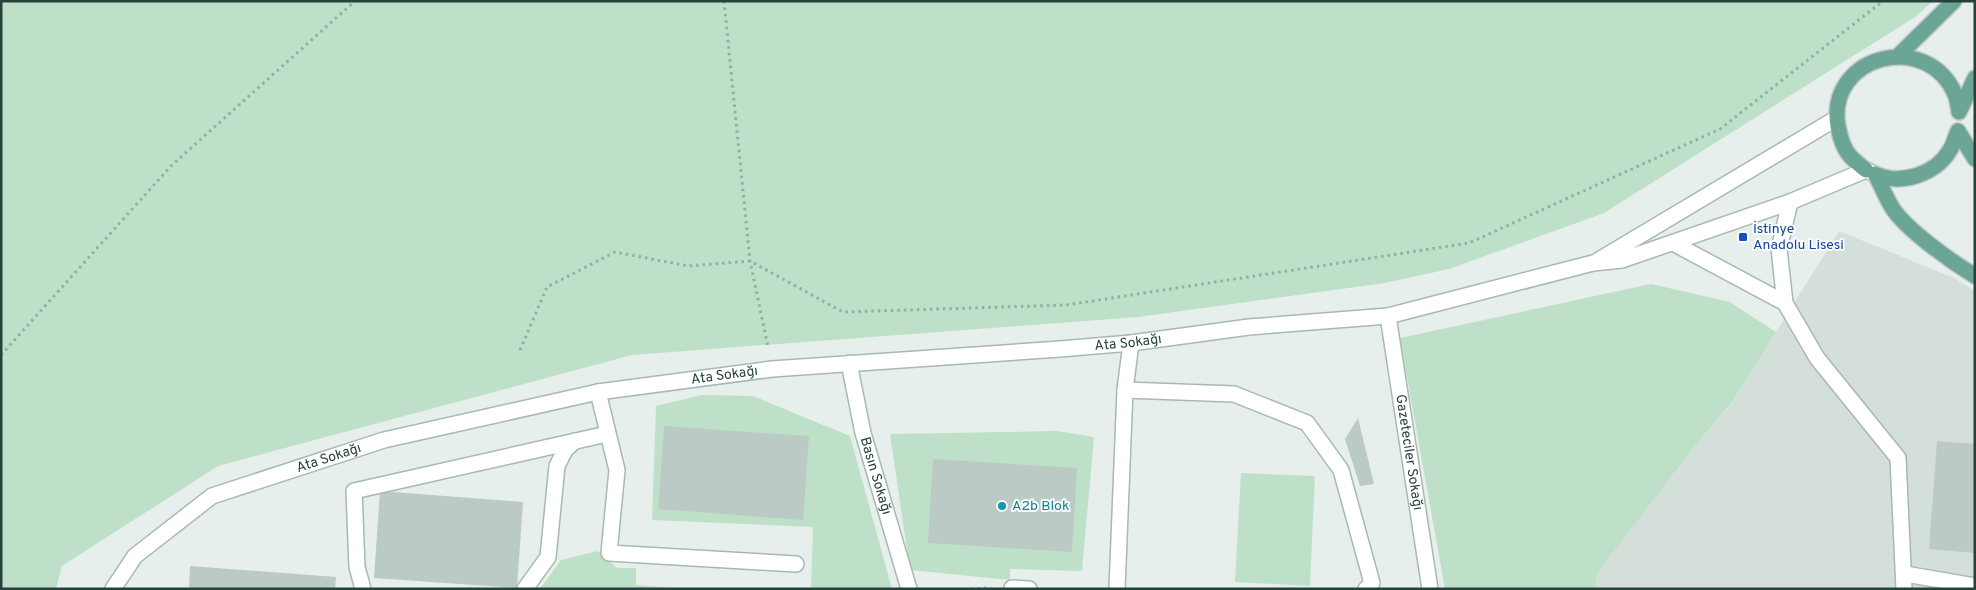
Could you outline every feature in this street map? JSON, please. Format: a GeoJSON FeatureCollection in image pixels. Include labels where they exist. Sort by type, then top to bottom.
{"type":"FeatureCollection","features":[{"type":"Feature","properties":{"kind":"main road"},"geometry":{"type":"LineString","coordinates":[[1898,56],[1954,1]]}},
{"type":"Feature","properties":{"kind":"main road"},"geometry":{"type":"LineString","coordinates":[[1958,131],[1950,150],[1938,164],[1922,174],[1903,179],[1883,178],[1870,172],[1850,156],[1840,139],[1837,118],[1839,99],[1848,81],[1870,63],[1879,59],[1898,56],[1916,58],[1933,66],[1946,79],[1955,94],[1959,112]]}},
{"type":"Feature","properties":{"kind":"main road"},"geometry":{"type":"LineString","coordinates":[[1959,112],[1975,78]]}},
{"type":"Feature","properties":{"kind":"main road"},"geometry":{"type":"LineString","coordinates":[[1958,131],[1975,159]]}},
{"type":"Feature","properties":{"kind":"main road"},"geometry":{"type":"LineString","coordinates":[[1870,172],[1894,210],[1918,234],[1975,276]]}},
{"type":"Feature","properties":{"kind":"street"},"geometry":{"type":"LineString","coordinates":[[1958,131],[1959,112]]}},
{"type":"Feature","properties":{"kind":"street"},"geometry":{"type":"LineString","coordinates":[[1593,263],[1837,118]]}},
{"type":"Feature","properties":{"kind":"street"},"geometry":{"type":"LineString","coordinates":[[1593,263],[1622,260],[1790,202],[1870,172]]}},
{"type":"Feature","properties":{"kind":"street"},"geometry":{"type":"LineString","coordinates":[[1790,202],[1779,249],[1785,302],[1817,358],[1898,458],[1905,581],[1975,586]]}},
{"type":"Feature","properties":{"kind":"street"},"geometry":{"type":"LineString","coordinates":[[1673,242],[1785,302]]}},
{"type":"Feature","properties":{"kind":"street","name":"Ata Sokağı"},"geometry":{"type":"LineString","coordinates":[[113,589],[135,556],[212,496],[384,440],[598,392],[849,362],[1131,342],[1249,327],[1388,316],[1593,263]]}},
{"type":"Feature","properties":{"kind":"street","name":"Gazeteciler Sokağı"},"geometry":{"type":"LineString","coordinates":[[1388,316],[1430,589]]}},
{"type":"Feature","properties":{"kind":"street"},"geometry":{"type":"LineString","coordinates":[[1117,589],[1125,390],[1131,342]]}},
{"type":"Feature","properties":{"kind":"street","name":"Basın Sokağı"},"geometry":{"type":"LineString","coordinates":[[849,362],[863,433],[909,589]]}},
{"type":"Feature","properties":{"kind":"street"},"geometry":{"type":"LineString","coordinates":[[1125,390],[1234,394],[1307,423],[1341,470],[1372,583],[1366,589]]}},
{"type":"Feature","properties":{"kind":"street"},"geometry":{"type":"LineString","coordinates":[[598,392],[617,470],[609,552],[796,564]]}},
{"type":"Feature","properties":{"kind":"street"},"geometry":{"type":"LineString","coordinates":[[363,589],[357,567],[354,491],[607,434]]}},
{"type":"Feature","properties":{"kind":"street"},"geometry":{"type":"LineString","coordinates":[[525,589],[548,557],[557,466],[565,450],[575,441]]}},
{"type":"Feature","properties":{"kind":"street"},"geometry":{"type":"LineString","coordinates":[[1012,588],[1029,589]]}},
{"type":"Feature","properties":{"kind":"path"},"geometry":{"type":"LineString","coordinates":[[1,354],[171,166],[354,1]]}},
{"type":"Feature","properties":{"kind":"path"},"geometry":{"type":"LineString","coordinates":[[724,1],[750,261],[772,370]]}},
{"type":"Feature","properties":{"kind":"path"},"geometry":{"type":"LineString","coordinates":[[520,350],[547,287],[616,252],[688,266],[750,261],[843,312],[852,312],[1066,305],[1469,242],[1720,130],[1883,1]]}},
{"type":"Feature","properties":{"kind":"shaded area"},"geometry":{"type":"Polygon","coordinates":[[[1839,231],[1954,278],[1975,291],[1975,589],[1596,589],[1596,575],[1695,446],[1732,403],[1839,231]]]}},
{"type":"Feature","properties":{"kind":"green space"},"geometry":{"type":"Polygon","coordinates":[[[1,1],[1933,1],[1915,17],[1604,213],[1449,269],[1385,283],[1138,317],[632,355],[218,466],[62,566],[56,589],[1,589],[1,1]]]}},
{"type":"Feature","properties":{"kind":"green space"},"geometry":{"type":"Polygon","coordinates":[[[1651,284],[1730,302],[1776,332],[1733,401],[1695,446],[1596,575],[1596,589],[1445,589],[1400,338],[1651,284]]]}},
{"type":"Feature","properties":{"kind":"green space"},"geometry":{"type":"Polygon","coordinates":[[[702,395],[753,396],[850,436],[892,589],[811,589],[813,527],[652,520],[656,406],[702,395]]]}},
{"type":"Feature","properties":{"kind":"green space"},"geometry":{"type":"Polygon","coordinates":[[[1057,431],[1094,437],[1082,571],[1010,569],[1010,580],[910,570],[890,434],[1057,431]]]}},
{"type":"Feature","properties":{"kind":"green space"},"geometry":{"type":"Polygon","coordinates":[[[1241,473],[1315,476],[1310,586],[1235,582],[1241,473]]]}},
{"type":"Feature","properties":{"kind":"green space"},"geometry":{"type":"Polygon","coordinates":[[[598,551],[617,568],[636,568],[636,585],[683,589],[540,589],[561,560],[598,551]]]}},
{"type":"Feature","properties":{"kind":"building"},"geometry":{"type":"Polygon","coordinates":[[[1358,418],[1374,484],[1360,486],[1345,439],[1358,418]]]}},
{"type":"Feature","properties":{"kind":"building"},"geometry":{"type":"Polygon","coordinates":[[[664,426],[809,436],[803,520],[658,509],[664,426]]]}},
{"type":"Feature","properties":{"kind":"building"},"geometry":{"type":"Polygon","coordinates":[[[1937,441],[1975,444],[1975,553],[1929,549],[1937,441]]]}},
{"type":"Feature","properties":{"kind":"building","name":"A2b Blok"},"geometry":{"type":"Polygon","coordinates":[[[933,459],[1077,468],[1072,552],[928,543],[933,459]]]}},
{"type":"Feature","properties":{"kind":"building"},"geometry":{"type":"Polygon","coordinates":[[[380,491],[523,502],[517,588],[374,578],[380,491]]]}},
{"type":"Feature","properties":{"kind":"building"},"geometry":{"type":"Polygon","coordinates":[[[190,566],[336,577],[335,589],[189,589],[190,566]]]}},
{"type":"Feature","properties":{"kind":"place","name":"İstinye Anadolu Lisesi"},"geometry":{"type":"Point","coordinates":[1743,237]}},
{"type":"Feature","properties":{"kind":"place","name":"A2b Blok"},"geometry":{"type":"Point","coordinates":[1002,506]}}]}
